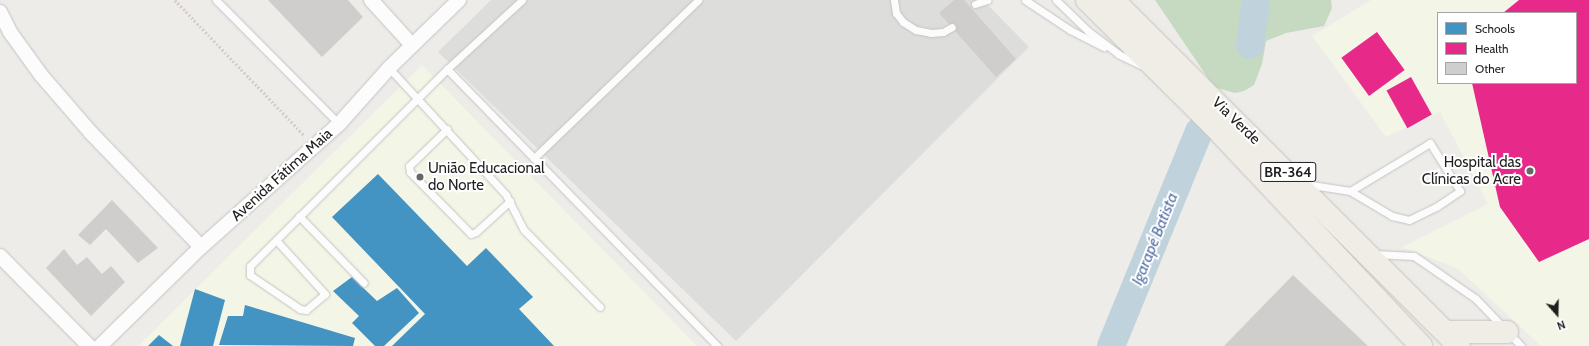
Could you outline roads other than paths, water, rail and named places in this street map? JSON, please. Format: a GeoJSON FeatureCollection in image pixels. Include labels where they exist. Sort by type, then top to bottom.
{"type":"FeatureCollection","features":[{"type":"Feature","properties":{"kind":"main road","name":"Via Verde"},"geometry":{"type":"LineString","coordinates":[[1087,0],[1212,124],[1421,346]]}},
{"type":"Feature","properties":{"kind":"main road","name":"Via Verde"},"geometry":{"type":"LineString","coordinates":[[1113,0],[1299,183],[1453,339]]}},
{"type":"Feature","properties":{"kind":"main road"},"geometry":{"type":"LineString","coordinates":[[1453,339],[1514,339]]}},
{"type":"Feature","properties":{"kind":"street"},"geometry":{"type":"LineString","coordinates":[[371,0],[412,45]]}},
{"type":"Feature","properties":{"kind":"street","name":"Avenida Fátima Maia"},"geometry":{"type":"LineString","coordinates":[[100,346],[201,247],[315,147],[339,124],[389,68],[459,0]]}},
{"type":"Feature","properties":{"kind":"street"},"geometry":{"type":"LineString","coordinates":[[0,12],[10,32],[40,75],[91,133],[201,247]]}},
{"type":"Feature","properties":{"kind":"street"},"geometry":{"type":"LineString","coordinates":[[0,256],[89,346]]}},
{"type":"Feature","properties":{"kind":"lane"},"geometry":{"type":"LineString","coordinates":[[216,0],[339,124]]}},
{"type":"Feature","properties":{"kind":"lane"},"geometry":{"type":"LineString","coordinates":[[276,240],[325,294],[306,310],[300,310],[250,274],[250,266],[299,216],[447,70],[522,0]]}},
{"type":"Feature","properties":{"kind":"lane"},"geometry":{"type":"LineString","coordinates":[[534,158],[698,0]]}},
{"type":"Feature","properties":{"kind":"lane"},"geometry":{"type":"LineString","coordinates":[[894,0],[896,12],[903,22],[916,30],[932,33],[942,32],[952,26]]}},
{"type":"Feature","properties":{"kind":"lane"},"geometry":{"type":"LineString","coordinates":[[974,4],[986,0]]}},
{"type":"Feature","properties":{"kind":"lane"},"geometry":{"type":"LineString","coordinates":[[1025,0],[1070,30],[1161,74]]}},
{"type":"Feature","properties":{"kind":"lane"},"geometry":{"type":"LineString","coordinates":[[1056,0],[1088,31],[1118,54]]}},
{"type":"Feature","properties":{"kind":"lane"},"geometry":{"type":"LineString","coordinates":[[389,68],[510,201],[524,230],[600,307]]}},
{"type":"Feature","properties":{"kind":"lane"},"geometry":{"type":"LineString","coordinates":[[447,70],[717,346]]}},
{"type":"Feature","properties":{"kind":"lane"},"geometry":{"type":"LineString","coordinates":[[446,130],[409,166],[410,172],[471,234],[476,232],[510,201]]}},
{"type":"Feature","properties":{"kind":"lane"},"geometry":{"type":"LineString","coordinates":[[1299,183],[1350,191],[1392,216],[1409,220],[1436,207],[1460,191],[1430,143],[1350,191]]}},
{"type":"Feature","properties":{"kind":"lane"},"geometry":{"type":"LineString","coordinates":[[299,216],[364,283]]}},
{"type":"Feature","properties":{"kind":"lane"},"geometry":{"type":"LineString","coordinates":[[1369,254],[1414,256],[1476,299],[1514,339]]}},
{"type":"Feature","properties":{"kind":"waterway","name":"Igarapé Batista"},"geometry":{"type":"LineString","coordinates":[[1250,45],[1256,0]]}},
{"type":"Feature","properties":{"kind":"waterway","name":"Igarapé Batista"},"geometry":{"type":"LineString","coordinates":[[1111,346],[1199,131]]}},
{"type":"Feature","properties":{"kind":"place","name":"Hospital das Clínicas do Acre"},"geometry":{"type":"Point","coordinates":[1530,171]}},
{"type":"Feature","properties":{"kind":"place","name":"União Educacional do Norte"},"geometry":{"type":"Point","coordinates":[420,177]}}]}
